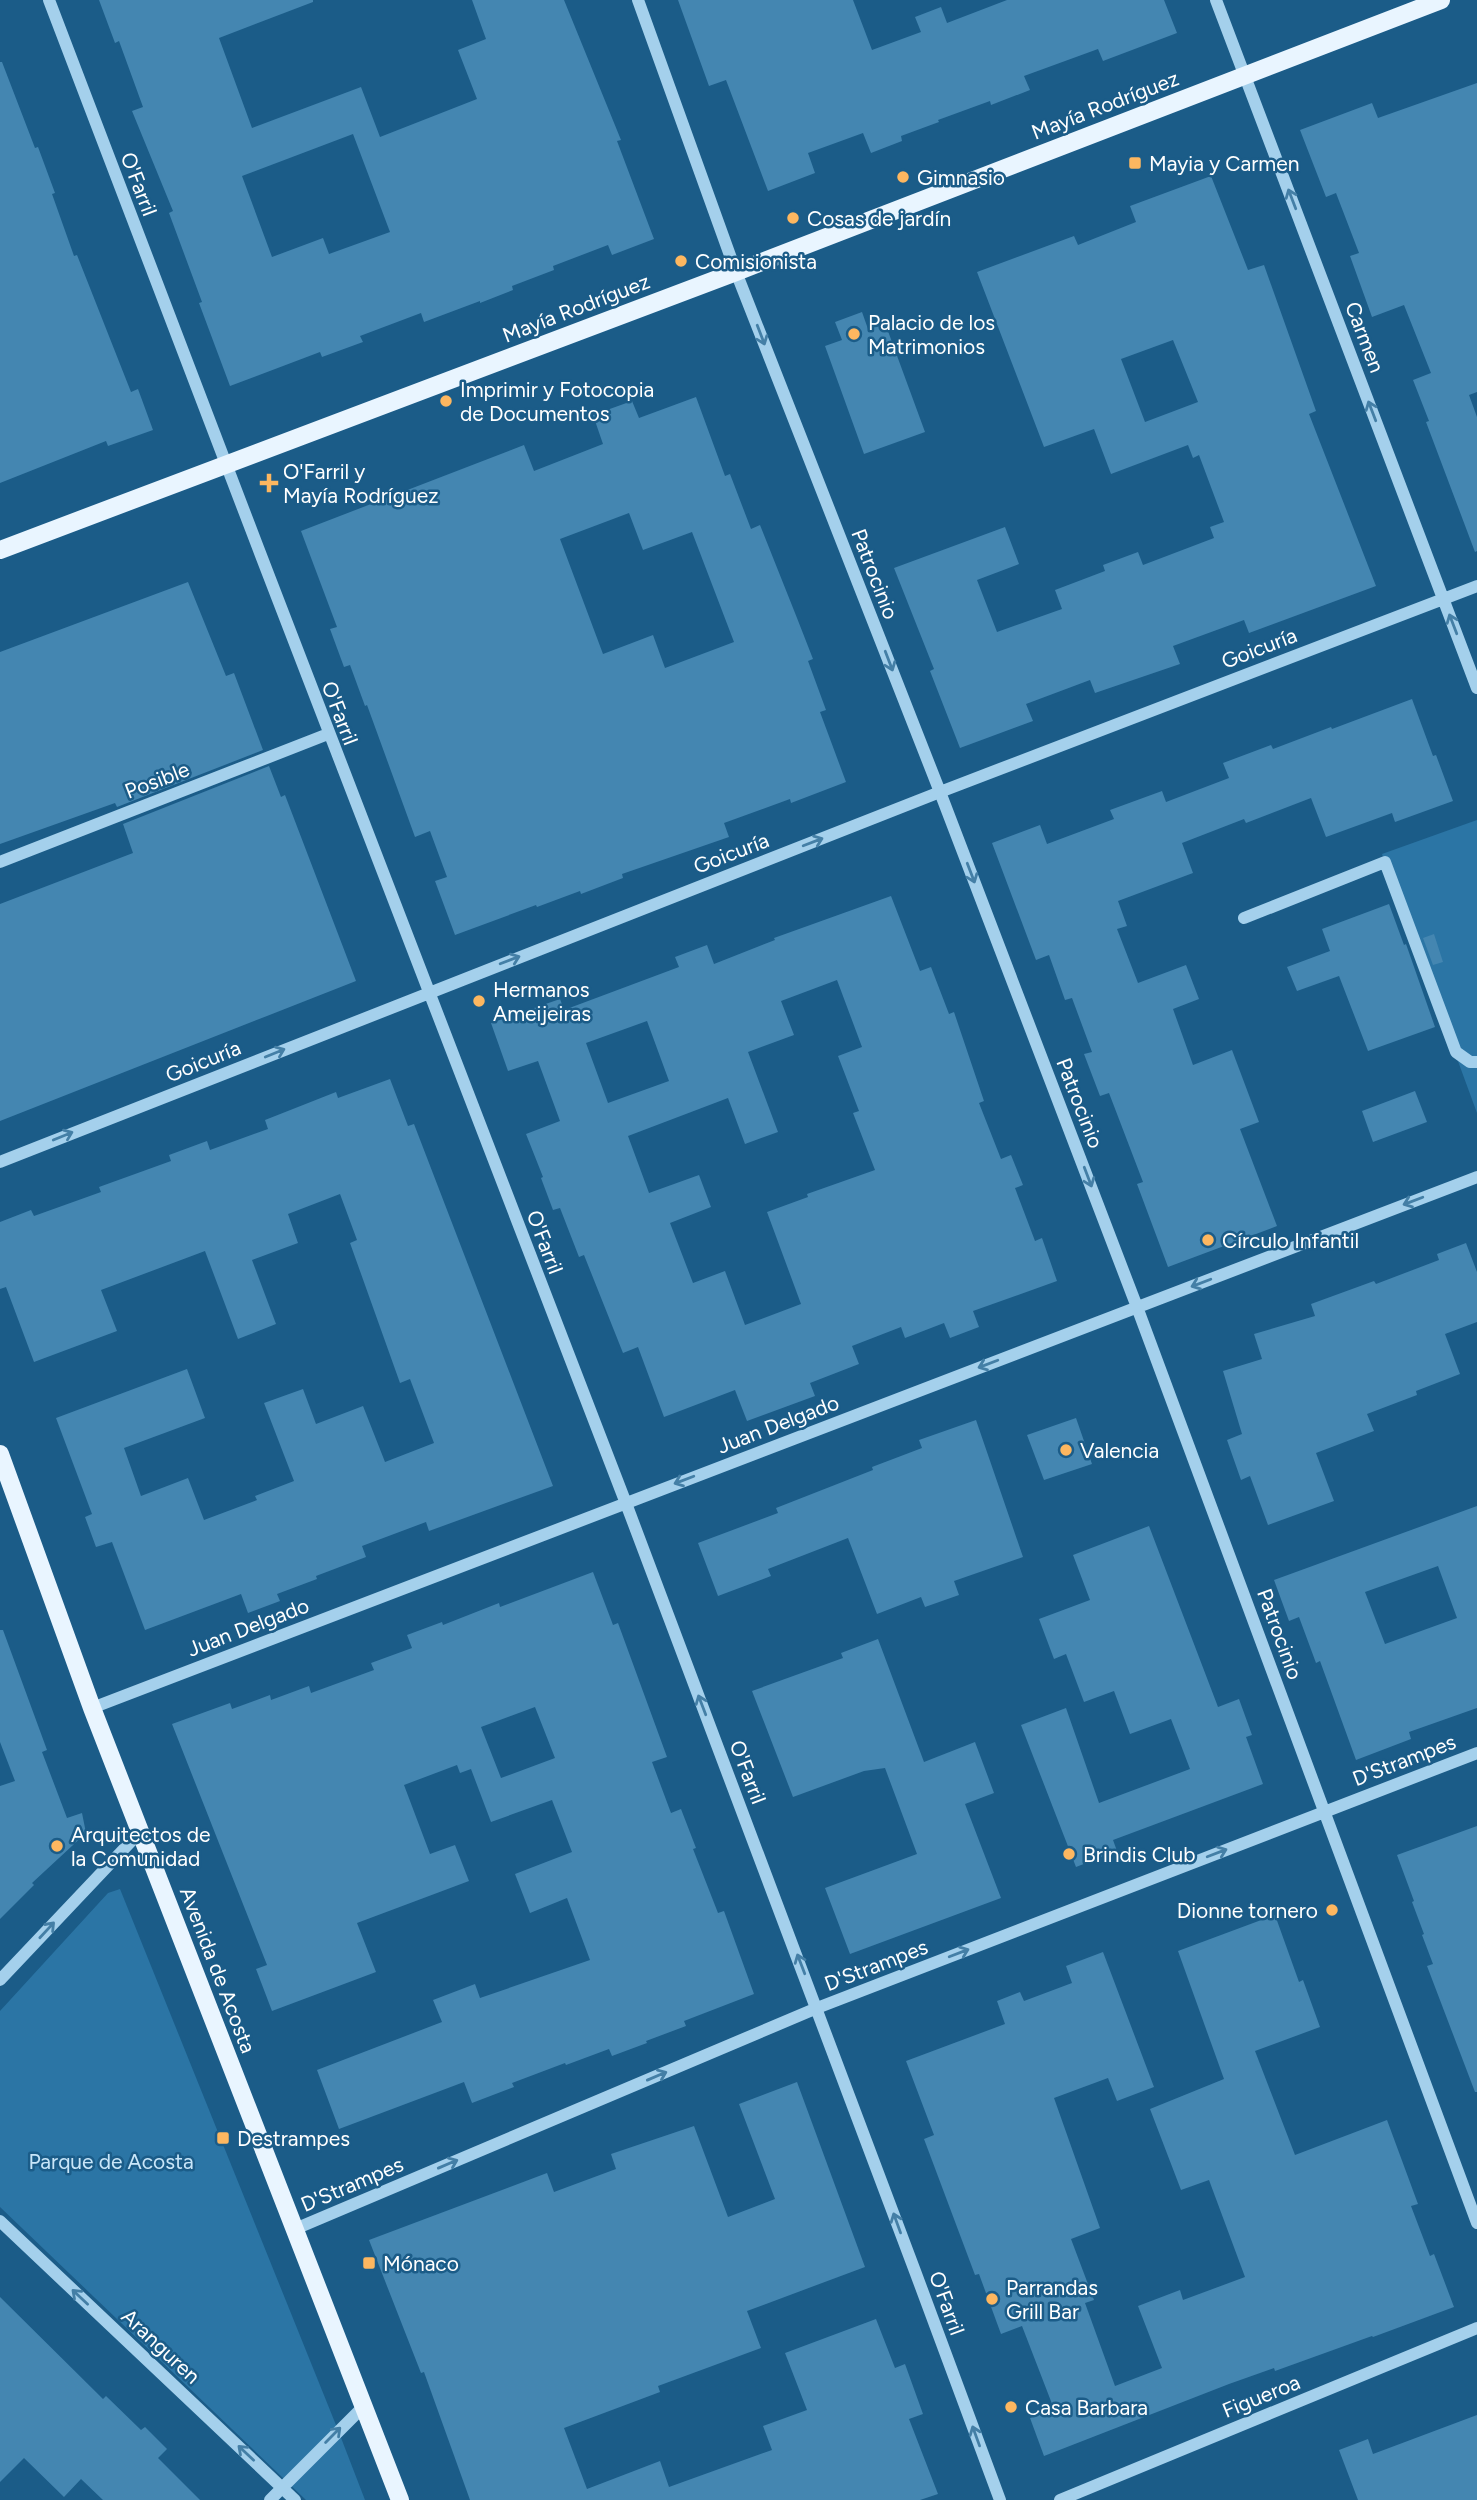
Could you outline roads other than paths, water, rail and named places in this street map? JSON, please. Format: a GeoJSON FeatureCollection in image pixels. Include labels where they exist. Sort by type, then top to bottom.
{"type":"FeatureCollection","features":[{"type":"Feature","properties":{"kind":"main road","name":"Mayía Rodríguez"},"geometry":{"type":"LineString","coordinates":[[0,550],[736,272],[1441,0]]}},
{"type":"Feature","properties":{"kind":"main road","name":"Avenida de Acosta"},"geometry":{"type":"LineString","coordinates":[[0,1454],[92,1708],[400,2500]]}},
{"type":"Feature","properties":{"kind":"street","name":"O'Farril"},"geometry":{"type":"LineString","coordinates":[[49,0],[224,465],[626,1503],[1000,2500]]}},
{"type":"Feature","properties":{"kind":"street","name":"Patrocinio"},"geometry":{"type":"LineString","coordinates":[[638,0],[736,272],[1138,1307],[1477,2223]]}},
{"type":"Feature","properties":{"kind":"street","name":"Carmen"},"geometry":{"type":"LineString","coordinates":[[1216,0],[1477,688]]}},
{"type":"Feature","properties":{"kind":"street","name":"Goicuría"},"geometry":{"type":"LineString","coordinates":[[0,1162],[940,792],[1477,586]]}},
{"type":"Feature","properties":{"kind":"street","name":"Posible"},"geometry":{"type":"LineString","coordinates":[[0,862],[328,734]]}},
{"type":"Feature","properties":{"kind":"street"},"geometry":{"type":"LineString","coordinates":[[1244,918],[1385,862],[1456,1052],[1470,1062],[1477,1062]]}},
{"type":"Feature","properties":{"kind":"street","name":"Juan Delgado"},"geometry":{"type":"LineString","coordinates":[[92,1708],[1477,1177]]}},
{"type":"Feature","properties":{"kind":"street","name":"D'Strampes"},"geometry":{"type":"LineString","coordinates":[[295,2229],[817,2008],[1477,1753]]}},
{"type":"Feature","properties":{"kind":"street"},"geometry":{"type":"LineString","coordinates":[[0,1980],[140,1832]]}},
{"type":"Feature","properties":{"kind":"street","name":"Aranguren"},"geometry":{"type":"LineString","coordinates":[[0,2221],[295,2500]]}},
{"type":"Feature","properties":{"kind":"street","name":"Figueroa"},"geometry":{"type":"LineString","coordinates":[[1060,2500],[1477,2328]]}},
{"type":"Feature","properties":{"kind":"street"},"geometry":{"type":"LineString","coordinates":[[270,2500],[364,2406]]}},
{"type":"Feature","properties":{"kind":"place","name":"Mayia y Carmen"},"geometry":{"type":"Point","coordinates":[1135,163]}},
{"type":"Feature","properties":{"kind":"place","name":"Gimnasio"},"geometry":{"type":"Point","coordinates":[903,177]}},
{"type":"Feature","properties":{"kind":"place","name":"Cosas de jardín"},"geometry":{"type":"Point","coordinates":[793,218]}},
{"type":"Feature","properties":{"kind":"place","name":"Comisionista"},"geometry":{"type":"Point","coordinates":[681,261]}},
{"type":"Feature","properties":{"kind":"place","name":"Palacio de los Matrimonios"},"geometry":{"type":"Point","coordinates":[854,334]}},
{"type":"Feature","properties":{"kind":"place","name":"Imprimir y Fotocopia de Documentos"},"geometry":{"type":"Point","coordinates":[446,401]}},
{"type":"Feature","properties":{"kind":"place","name":"O'Farril y Mayía Rodríguez"},"geometry":{"type":"Point","coordinates":[269,483]}},
{"type":"Feature","properties":{"kind":"place","name":"Hermanos Ameijeiras"},"geometry":{"type":"Point","coordinates":[479,1001]}},
{"type":"Feature","properties":{"kind":"place","name":"Círculo Infantil"},"geometry":{"type":"Point","coordinates":[1208,1240]}},
{"type":"Feature","properties":{"kind":"place","name":"Valencia"},"geometry":{"type":"Point","coordinates":[1066,1450]}},
{"type":"Feature","properties":{"kind":"place","name":"Arquitectos de la Comunidad"},"geometry":{"type":"Point","coordinates":[57,1846]}},
{"type":"Feature","properties":{"kind":"place","name":"Brindis Club"},"geometry":{"type":"Point","coordinates":[1069,1854]}},
{"type":"Feature","properties":{"kind":"place","name":"Dionne tornero"},"geometry":{"type":"Point","coordinates":[1332,1910]}},
{"type":"Feature","properties":{"kind":"place","name":"Destrampes"},"geometry":{"type":"Point","coordinates":[223,2138]}},
{"type":"Feature","properties":{"kind":"place","name":"Mónaco"},"geometry":{"type":"Point","coordinates":[369,2263]}},
{"type":"Feature","properties":{"kind":"place","name":"Parrandas Grill Bar"},"geometry":{"type":"Point","coordinates":[992,2299]}},
{"type":"Feature","properties":{"kind":"place","name":"Casa Barbara"},"geometry":{"type":"Point","coordinates":[1011,2407]}},
{"type":"Feature","properties":{"kind":"park label","name":"Parque de Acosta"},"geometry":{"type":"Point","coordinates":[111,2161]}}]}
